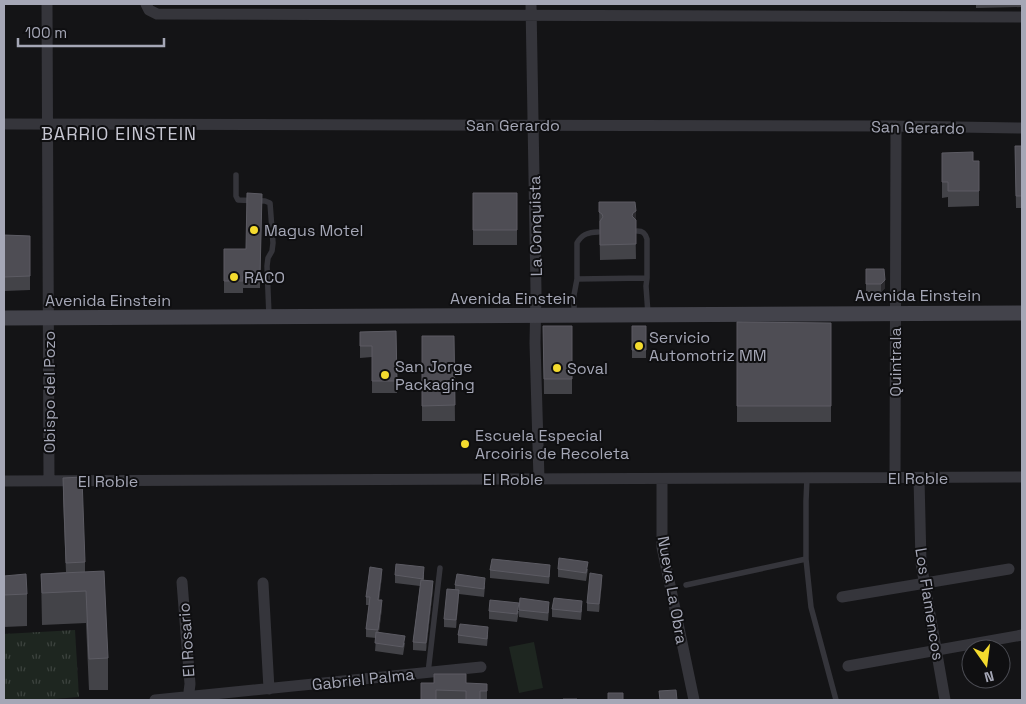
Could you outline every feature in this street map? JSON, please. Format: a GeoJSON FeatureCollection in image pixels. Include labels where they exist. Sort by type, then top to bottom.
{"type":"FeatureCollection","features":[{"type":"Feature","properties":{"kind":"main road","name":"Avenida Einstein"},"geometry":{"type":"LineString","coordinates":[[4,318],[1022,313]]}},
{"type":"Feature","properties":{"kind":"street","name":"Obispo del Pozo"},"geometry":{"type":"LineString","coordinates":[[47,4],[49,481]]}},
{"type":"Feature","properties":{"kind":"street"},"geometry":{"type":"LineString","coordinates":[[146,4],[148,10],[157,14],[531,9],[1022,17]]}},
{"type":"Feature","properties":{"kind":"street","name":"La Conquista"},"geometry":{"type":"LineString","coordinates":[[531,9],[539,479]]}},
{"type":"Feature","properties":{"kind":"street","name":"San Gerardo"},"geometry":{"type":"LineString","coordinates":[[4,124],[896,126],[1022,128]]}},
{"type":"Feature","properties":{"kind":"street","name":"Quintrala"},"geometry":{"type":"LineString","coordinates":[[895,478],[896,126]]}},
{"type":"Feature","properties":{"kind":"street","name":"El Roble"},"geometry":{"type":"LineString","coordinates":[[4,481],[1022,477]]}},
{"type":"Feature","properties":{"kind":"street","name":"Nueva La Obra"},"geometry":{"type":"LineString","coordinates":[[662,478],[662,546],[694,700]]}},
{"type":"Feature","properties":{"kind":"street","name":"Los Flamencos"},"geometry":{"type":"LineString","coordinates":[[919,478],[921,554],[945,700]]}},
{"type":"Feature","properties":{"kind":"street"},"geometry":{"type":"LineString","coordinates":[[842,597],[1010,569]]}},
{"type":"Feature","properties":{"kind":"street","name":"El Rosario"},"geometry":{"type":"LineString","coordinates":[[182,582],[190,684],[188,699]]}},
{"type":"Feature","properties":{"kind":"street"},"geometry":{"type":"LineString","coordinates":[[262,693],[263,583]]}},
{"type":"Feature","properties":{"kind":"street"},"geometry":{"type":"LineString","coordinates":[[848,666],[1022,635]]}},
{"type":"Feature","properties":{"kind":"street","name":"Gabriel Palma"},"geometry":{"type":"LineString","coordinates":[[155,700],[262,693],[481,667]]}},
{"type":"Feature","properties":{"kind":"lane"},"geometry":{"type":"LineString","coordinates":[[236,175],[236,196],[238,200],[265,201],[270,203],[273,243],[267,266],[269,317]]}},
{"type":"Feature","properties":{"kind":"lane"},"geometry":{"type":"LineString","coordinates":[[637,231],[643,232],[647,239],[646,286],[648,314]]}},
{"type":"Feature","properties":{"kind":"lane"},"geometry":{"type":"LineString","coordinates":[[574,315],[577,243],[585,234],[598,232]]}},
{"type":"Feature","properties":{"kind":"lane"},"geometry":{"type":"LineString","coordinates":[[577,279],[647,278]]}},
{"type":"Feature","properties":{"kind":"lane"},"geometry":{"type":"LineString","coordinates":[[807,478],[806,559],[811,607],[836,700]]}},
{"type":"Feature","properties":{"kind":"lane"},"geometry":{"type":"LineString","coordinates":[[686,585],[806,559]]}},
{"type":"Feature","properties":{"kind":"lane"},"geometry":{"type":"LineString","coordinates":[[428,673],[440,568]]}},
{"type":"Feature","properties":{"kind":"green space"},"geometry":{"type":"Polygon","coordinates":[[[75,630],[79,697],[4,700],[4,634],[75,630]]]}},
{"type":"Feature","properties":{"kind":"green space"},"geometry":{"type":"Polygon","coordinates":[[[534,642],[543,688],[519,693],[509,647],[534,642]]]}},
{"type":"Feature","properties":{"kind":"building"},"geometry":{"type":"Polygon","coordinates":[[[1015,146],[1022,146],[1022,196],[1016,196],[1015,146]]]}},
{"type":"Feature","properties":{"kind":"building"},"geometry":{"type":"Polygon","coordinates":[[[973,152],[973,161],[979,161],[979,191],[948,191],[948,182],[942,182],[942,153],[973,152]]]}},
{"type":"Feature","properties":{"kind":"building"},"geometry":{"type":"Polygon","coordinates":[[[247,193],[262,194],[260,276],[243,276],[243,281],[224,281],[224,249],[246,249],[247,193]]]}},
{"type":"Feature","properties":{"kind":"building"},"geometry":{"type":"Polygon","coordinates":[[[473,193],[517,193],[517,230],[473,230],[473,193]]]}},
{"type":"Feature","properties":{"kind":"building"},"geometry":{"type":"Polygon","coordinates":[[[599,202],[635,202],[636,211],[632,216],[636,220],[636,244],[600,245],[600,221],[603,217],[599,212],[599,202]]]}},
{"type":"Feature","properties":{"kind":"building"},"geometry":{"type":"Polygon","coordinates":[[[4,235],[30,236],[30,276],[4,277],[4,235]]]}},
{"type":"Feature","properties":{"kind":"building"},"geometry":{"type":"Polygon","coordinates":[[[866,269],[884,269],[885,280],[881,284],[866,284],[866,269]]]}},
{"type":"Feature","properties":{"kind":"building"},"geometry":{"type":"Polygon","coordinates":[[[737,322],[831,323],[831,406],[737,406],[737,322]]]}},
{"type":"Feature","properties":{"kind":"building","name":"Soval"},"geometry":{"type":"Polygon","coordinates":[[[543,326],[572,326],[572,379],[544,379],[543,326]]]}},
{"type":"Feature","properties":{"kind":"building","name":"Servicio Automotriz MM"},"geometry":{"type":"Polygon","coordinates":[[[632,326],[646,326],[646,350],[632,350],[632,326]]]}},
{"type":"Feature","properties":{"kind":"building","name":"San Jorge Packaging"},"geometry":{"type":"Polygon","coordinates":[[[396,331],[397,381],[372,381],[372,346],[360,346],[360,332],[396,331]]]}},
{"type":"Feature","properties":{"kind":"building"},"geometry":{"type":"Polygon","coordinates":[[[422,336],[454,336],[455,405],[422,406],[422,336]]]}},
{"type":"Feature","properties":{"kind":"building"},"geometry":{"type":"Polygon","coordinates":[[[82,477],[85,562],[66,563],[63,478],[82,477]]]}},
{"type":"Feature","properties":{"kind":"building"},"geometry":{"type":"Polygon","coordinates":[[[559,558],[588,562],[586,573],[558,569],[559,558]]]}},
{"type":"Feature","properties":{"kind":"building"},"geometry":{"type":"Polygon","coordinates":[[[492,559],[550,565],[549,577],[490,570],[492,559]]]}},
{"type":"Feature","properties":{"kind":"building"},"geometry":{"type":"Polygon","coordinates":[[[396,564],[424,567],[423,579],[395,575],[396,564]]]}},
{"type":"Feature","properties":{"kind":"building"},"geometry":{"type":"Polygon","coordinates":[[[370,567],[382,569],[378,600],[382,600],[378,630],[366,629],[370,597],[366,597],[370,567]]]}},
{"type":"Feature","properties":{"kind":"building"},"geometry":{"type":"Polygon","coordinates":[[[104,571],[108,658],[89,659],[86,591],[42,593],[41,574],[104,571]]]}},
{"type":"Feature","properties":{"kind":"building"},"geometry":{"type":"Polygon","coordinates":[[[590,573],[602,575],[599,604],[587,603],[590,573]]]}},
{"type":"Feature","properties":{"kind":"building"},"geometry":{"type":"Polygon","coordinates":[[[26,574],[27,594],[4,595],[4,576],[26,574]]]}},
{"type":"Feature","properties":{"kind":"building"},"geometry":{"type":"Polygon","coordinates":[[[457,574],[485,578],[484,589],[455,585],[457,574]]]}},
{"type":"Feature","properties":{"kind":"building"},"geometry":{"type":"Polygon","coordinates":[[[421,580],[433,581],[426,643],[413,642],[421,580]]]}},
{"type":"Feature","properties":{"kind":"building"},"geometry":{"type":"Polygon","coordinates":[[[447,589],[459,590],[456,620],[444,619],[447,589]]]}},
{"type":"Feature","properties":{"kind":"building"},"geometry":{"type":"Polygon","coordinates":[[[520,598],[549,602],[548,613],[519,610],[520,598]]]}},
{"type":"Feature","properties":{"kind":"building"},"geometry":{"type":"Polygon","coordinates":[[[554,598],[582,601],[581,612],[552,609],[554,598]]]}},
{"type":"Feature","properties":{"kind":"building"},"geometry":{"type":"Polygon","coordinates":[[[490,600],[519,603],[517,614],[489,611],[490,600]]]}},
{"type":"Feature","properties":{"kind":"building"},"geometry":{"type":"Polygon","coordinates":[[[460,624],[488,627],[487,639],[458,635],[460,624]]]}},
{"type":"Feature","properties":{"kind":"building"},"geometry":{"type":"Polygon","coordinates":[[[376,632],[405,636],[403,647],[375,643],[376,632]]]}},
{"type":"Feature","properties":{"kind":"building"},"geometry":{"type":"Polygon","coordinates":[[[434,674],[466,674],[466,683],[487,684],[487,691],[480,691],[480,700],[466,700],[466,691],[436,690],[436,700],[421,700],[421,683],[434,683],[434,674]]]}},
{"type":"Feature","properties":{"kind":"building"},"geometry":{"type":"Polygon","coordinates":[[[676,690],[677,700],[660,700],[659,691],[676,690]]]}},
{"type":"Feature","properties":{"kind":"building"},"geometry":{"type":"Polygon","coordinates":[[[608,693],[623,693],[623,700],[608,700],[608,693]]]}},
{"type":"Feature","properties":{"kind":"place","name":"Magus Motel"},"geometry":{"type":"Point","coordinates":[254,230]}},
{"type":"Feature","properties":{"kind":"place","name":"RACO"},"geometry":{"type":"Point","coordinates":[234,277]}},
{"type":"Feature","properties":{"kind":"place","name":"Servicio Automotriz MM"},"geometry":{"type":"Point","coordinates":[639,346]}},
{"type":"Feature","properties":{"kind":"place","name":"Soval"},"geometry":{"type":"Point","coordinates":[557,368]}},
{"type":"Feature","properties":{"kind":"place","name":"San Jorge Packaging"},"geometry":{"type":"Point","coordinates":[385,375]}},
{"type":"Feature","properties":{"kind":"place","name":"Escuela Especial Arcoiris de Recoleta"},"geometry":{"type":"Point","coordinates":[465,444]}},
{"type":"Feature","properties":{"kind":"district","name":"BARRIO EINSTEIN"},"geometry":{"type":"Point","coordinates":[119,134]}}]}
